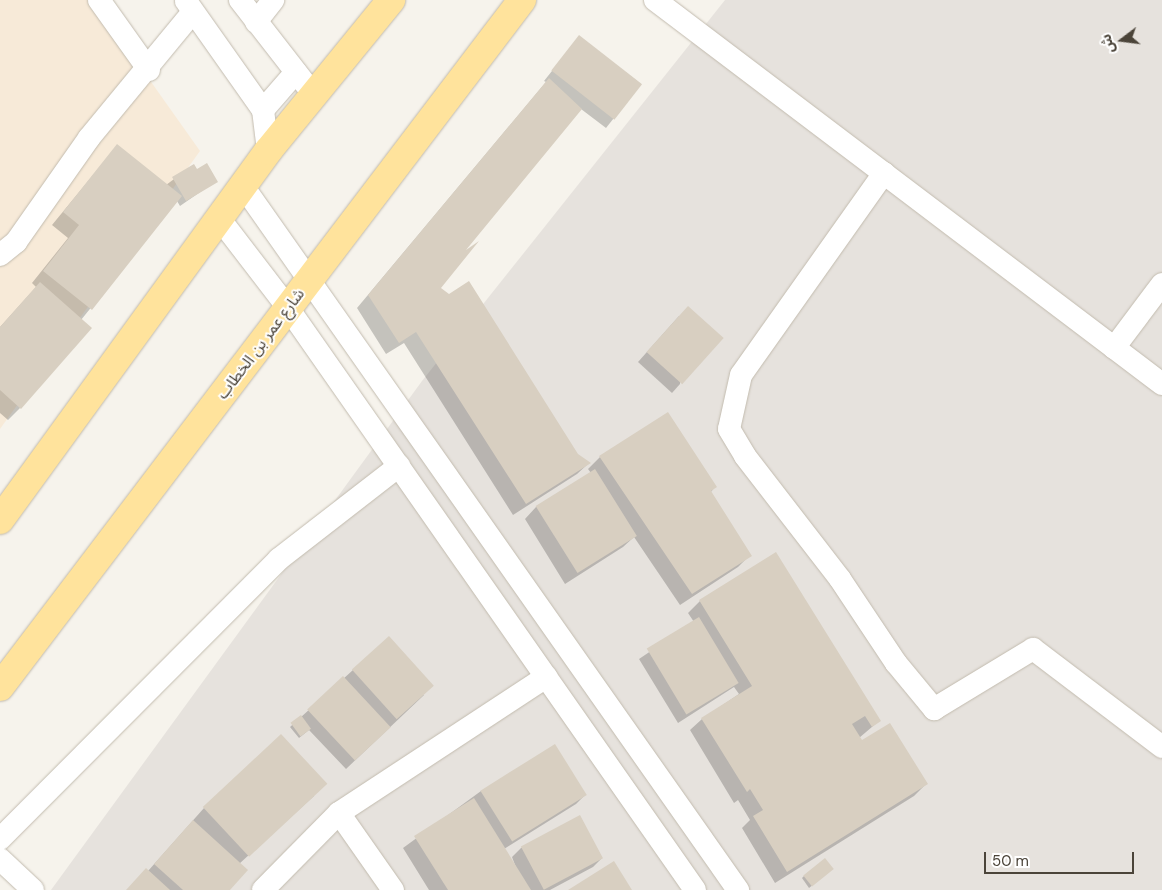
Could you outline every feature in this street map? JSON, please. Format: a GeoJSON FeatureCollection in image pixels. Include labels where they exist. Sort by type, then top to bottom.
{"type":"FeatureCollection","features":[{"type":"Feature","properties":{"kind":"main road"},"geometry":{"type":"LineString","coordinates":[[0,520],[268,151],[391,0]]}},
{"type":"Feature","properties":{"kind":"main road","name":"شارع عمر بن الخطاب"},"geometry":{"type":"LineString","coordinates":[[0,687],[522,0]]}},
{"type":"Feature","properties":{"kind":"street"},"geometry":{"type":"LineString","coordinates":[[99,0],[149,70]]}},
{"type":"Feature","properties":{"kind":"street"},"geometry":{"type":"LineString","coordinates":[[240,0],[314,95]]}},
{"type":"Feature","properties":{"kind":"street"},"geometry":{"type":"LineString","coordinates":[[256,22],[274,0]]}},
{"type":"Feature","properties":{"kind":"street"},"geometry":{"type":"LineString","coordinates":[[655,0],[1162,384]]}},
{"type":"Feature","properties":{"kind":"street"},"geometry":{"type":"LineString","coordinates":[[0,255],[16,242],[89,138],[149,70],[189,6],[263,110],[268,151]]}},
{"type":"Feature","properties":{"kind":"street"},"geometry":{"type":"LineString","coordinates":[[263,110],[296,72]]}},
{"type":"Feature","properties":{"kind":"street"},"geometry":{"type":"LineString","coordinates":[[884,174],[741,374],[729,429],[745,456],[840,579],[896,663],[934,709],[1033,649],[1162,748]]}},
{"type":"Feature","properties":{"kind":"street"},"geometry":{"type":"LineString","coordinates":[[243,186],[738,890]]}},
{"type":"Feature","properties":{"kind":"street"},"geometry":{"type":"LineString","coordinates":[[219,218],[288,308],[695,890]]}},
{"type":"Feature","properties":{"kind":"street"},"geometry":{"type":"LineString","coordinates":[[1114,348],[1162,284]]}},
{"type":"Feature","properties":{"kind":"street"},"geometry":{"type":"LineString","coordinates":[[0,839],[279,560],[399,466]]}},
{"type":"Feature","properties":{"kind":"street"},"geometry":{"type":"LineString","coordinates":[[263,890],[339,813],[546,677]]}},
{"type":"Feature","properties":{"kind":"street"},"geometry":{"type":"LineString","coordinates":[[339,813],[393,890]]}},
{"type":"Feature","properties":{"kind":"street"},"geometry":{"type":"LineString","coordinates":[[0,859],[33,890]]}},
{"type":"Feature","properties":{"kind":"shaded area"},"geometry":{"type":"Polygon","coordinates":[[[0,0],[93,0],[200,151],[0,429],[0,0]]]}},
{"type":"Feature","properties":{"kind":"shaded area"},"geometry":{"type":"Polygon","coordinates":[[[725,0],[1162,0],[1162,890],[51,890],[422,381],[725,0]]]}},
{"type":"Feature","properties":{"kind":"building"},"geometry":{"type":"Polygon","coordinates":[[[579,35],[642,84],[614,120],[551,70],[579,35]]]}},
{"type":"Feature","properties":{"kind":"building"},"geometry":{"type":"Polygon","coordinates":[[[549,78],[582,109],[466,250],[479,241],[441,288],[449,294],[469,281],[578,454],[591,463],[526,504],[416,332],[399,343],[368,295],[549,78]]]}},
{"type":"Feature","properties":{"kind":"building"},"geometry":{"type":"Polygon","coordinates":[[[117,144],[182,196],[92,310],[43,271],[79,225],[63,212],[117,144]]]}},
{"type":"Feature","properties":{"kind":"building"},"geometry":{"type":"Polygon","coordinates":[[[207,163],[218,182],[186,201],[172,177],[194,164],[197,169],[207,163]]]}},
{"type":"Feature","properties":{"kind":"building"},"geometry":{"type":"Polygon","coordinates":[[[40,282],[92,328],[21,409],[0,390],[0,327],[40,282]]]}},
{"type":"Feature","properties":{"kind":"building"},"geometry":{"type":"Polygon","coordinates":[[[688,306],[724,338],[682,384],[647,352],[688,306]]]}},
{"type":"Feature","properties":{"kind":"building"},"geometry":{"type":"Polygon","coordinates":[[[668,412],[717,487],[711,491],[752,556],[692,594],[599,456],[668,412]]]}},
{"type":"Feature","properties":{"kind":"building"},"geometry":{"type":"Polygon","coordinates":[[[595,469],[637,536],[578,573],[536,506],[595,469]]]}},
{"type":"Feature","properties":{"kind":"building"},"geometry":{"type":"Polygon","coordinates":[[[776,552],[881,721],[872,727],[865,716],[852,724],[862,740],[890,723],[928,784],[787,872],[753,816],[763,810],[750,789],[747,792],[701,718],[752,686],[699,600],[776,552]]]}},
{"type":"Feature","properties":{"kind":"building"},"geometry":{"type":"Polygon","coordinates":[[[699,617],[739,683],[686,714],[647,648],[699,617]]]}},
{"type":"Feature","properties":{"kind":"building"},"geometry":{"type":"Polygon","coordinates":[[[389,636],[434,686],[397,719],[352,669],[389,636]]]}},
{"type":"Feature","properties":{"kind":"building"},"geometry":{"type":"Polygon","coordinates":[[[343,676],[391,727],[355,761],[307,709],[343,676]]]}},
{"type":"Feature","properties":{"kind":"building"},"geometry":{"type":"Polygon","coordinates":[[[301,715],[311,729],[300,736],[290,723],[301,715]]]}},
{"type":"Feature","properties":{"kind":"building"},"geometry":{"type":"Polygon","coordinates":[[[281,734],[327,784],[249,857],[203,807],[281,734]]]}},
{"type":"Feature","properties":{"kind":"building"},"geometry":{"type":"Polygon","coordinates":[[[555,744],[587,795],[512,842],[480,791],[555,744]]]}},
{"type":"Feature","properties":{"kind":"building"},"geometry":{"type":"Polygon","coordinates":[[[474,798],[531,890],[448,890],[414,836],[474,798]]]}},
{"type":"Feature","properties":{"kind":"building"},"geometry":{"type":"Polygon","coordinates":[[[580,815],[603,858],[544,890],[521,846],[580,815]]]}},
{"type":"Feature","properties":{"kind":"building"},"geometry":{"type":"Polygon","coordinates":[[[193,820],[248,870],[230,890],[183,890],[154,864],[193,820]]]}},
{"type":"Feature","properties":{"kind":"building"},"geometry":{"type":"Polygon","coordinates":[[[825,858],[834,869],[812,887],[803,876],[825,858]]]}},
{"type":"Feature","properties":{"kind":"building"},"geometry":{"type":"Polygon","coordinates":[[[614,861],[632,890],[568,890],[614,861]]]}},
{"type":"Feature","properties":{"kind":"building"},"geometry":{"type":"Polygon","coordinates":[[[146,868],[170,890],[126,890],[146,868]]]}}]}
